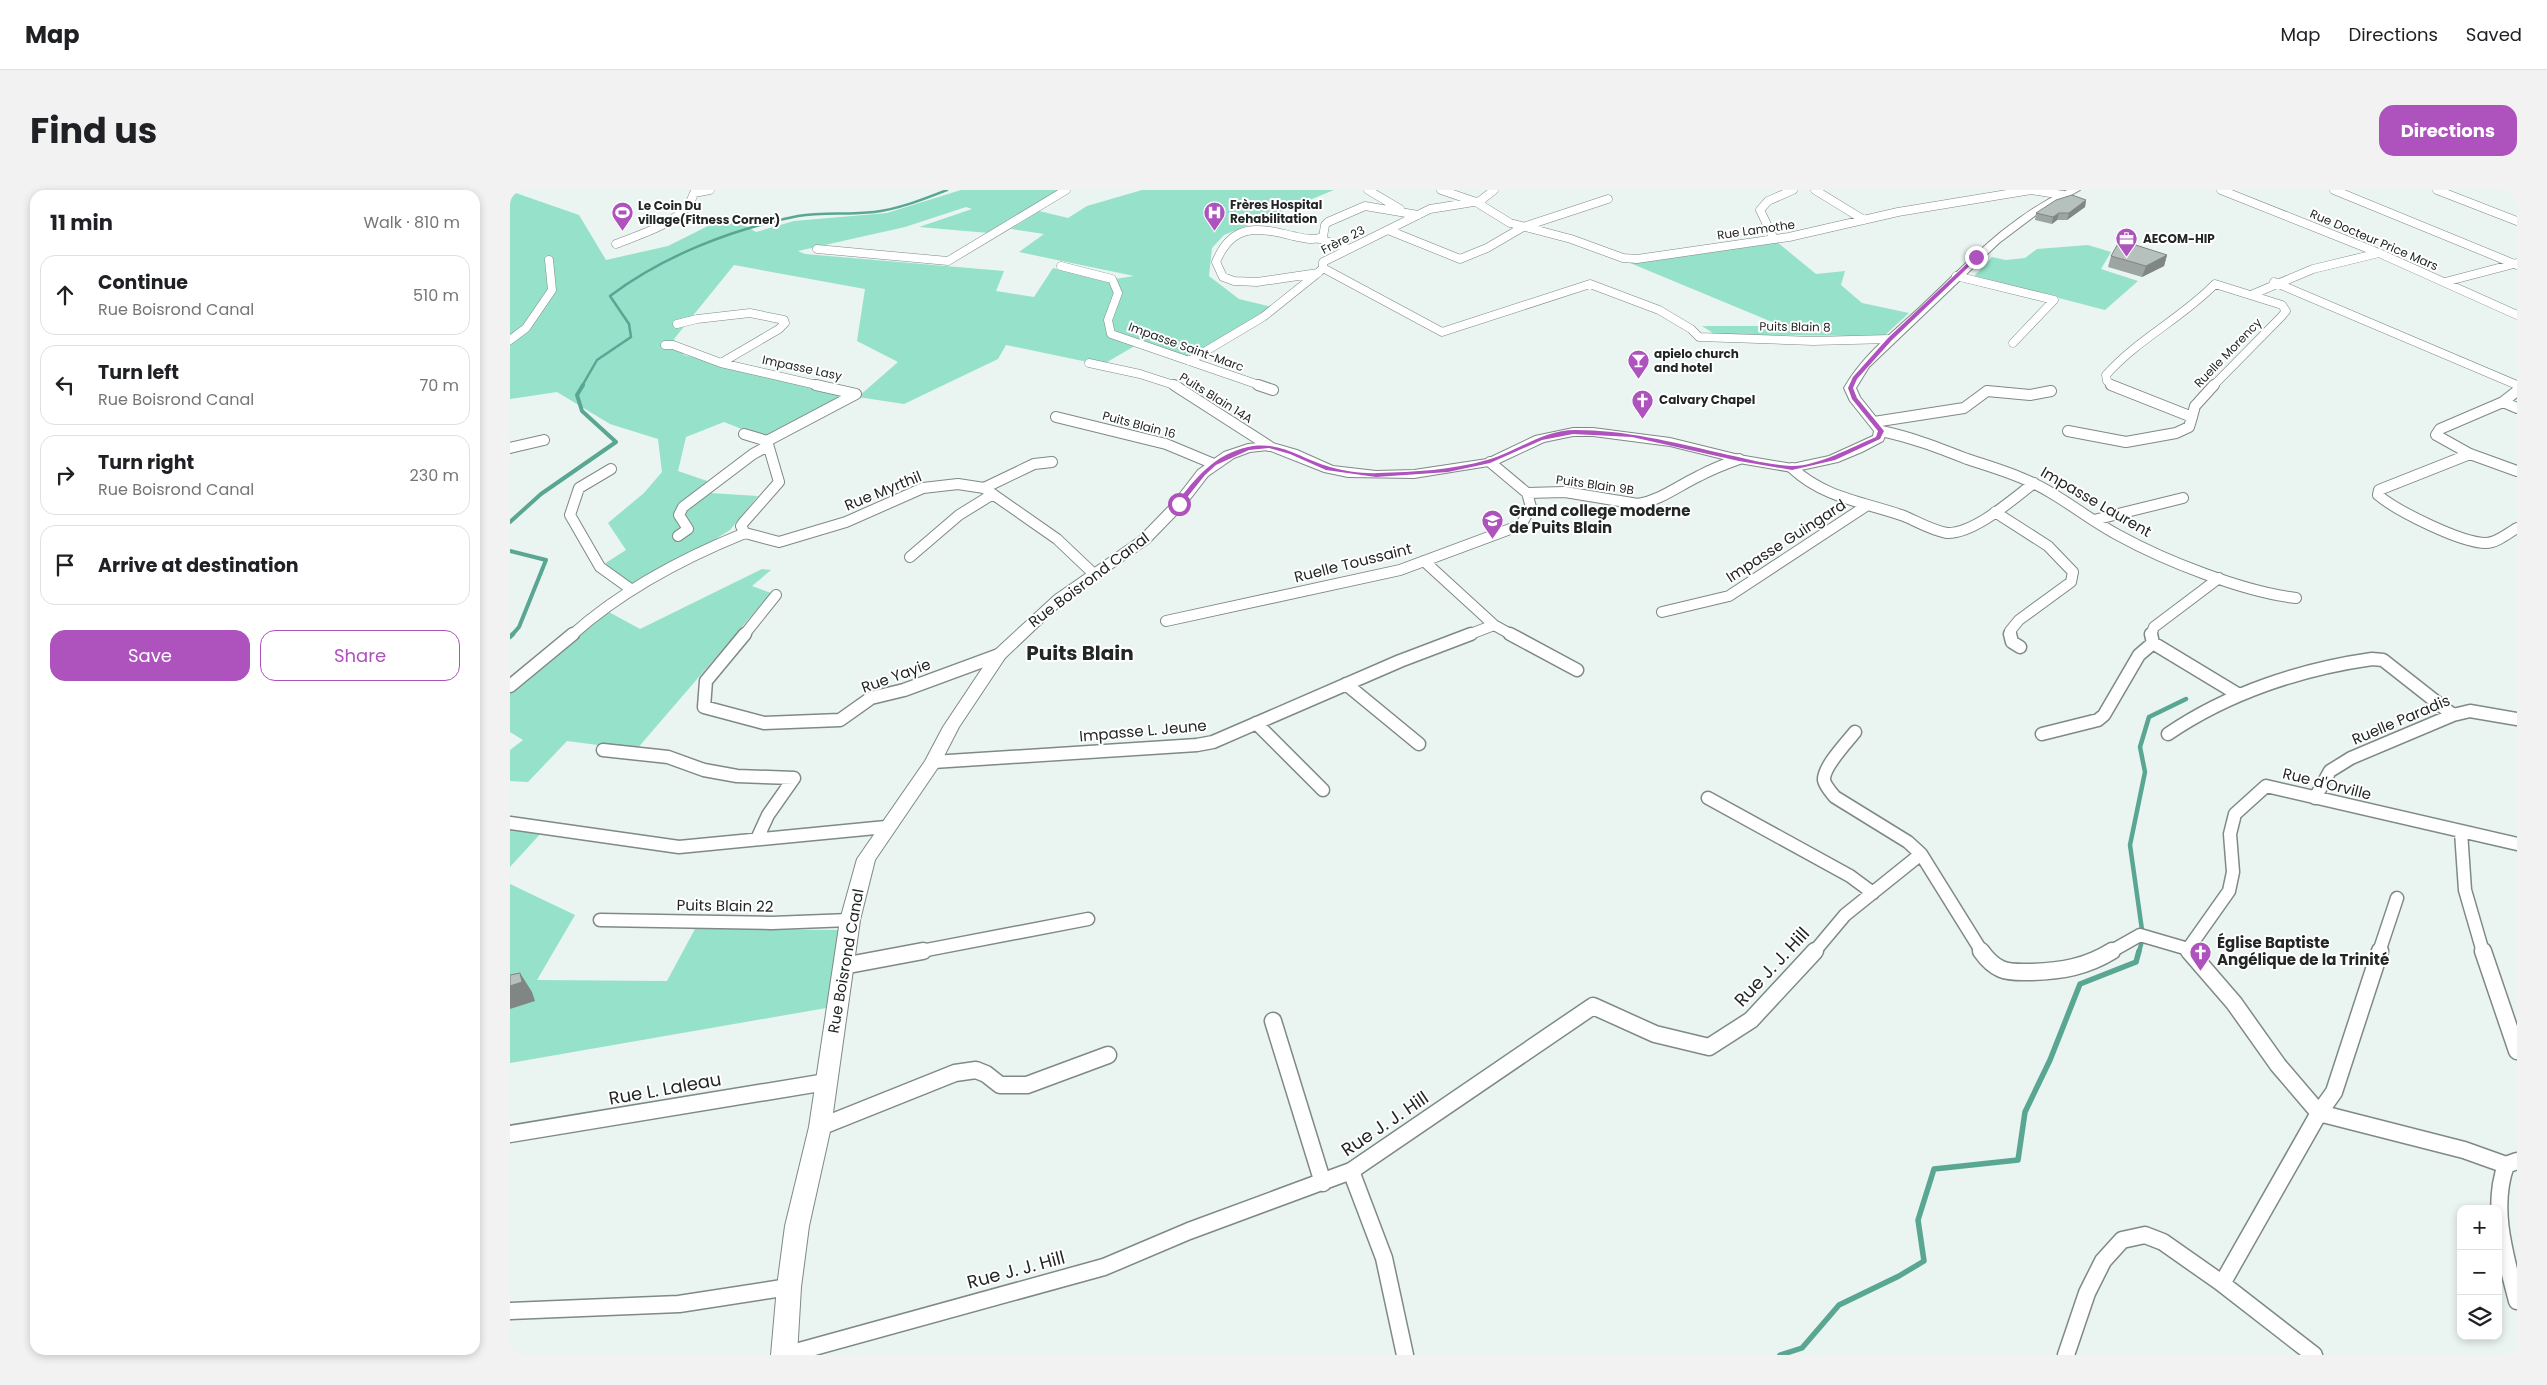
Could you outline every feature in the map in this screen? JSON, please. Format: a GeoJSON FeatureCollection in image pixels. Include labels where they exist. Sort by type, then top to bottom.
{"type":"FeatureCollection","features":[{"type":"Feature","properties":{"kind":"street"},"geometry":{"type":"LineString","coordinates":[[616,244],[672,218],[692,203],[694,193],[710,190]]}},
{"type":"Feature","properties":{"kind":"street"},"geometry":{"type":"LineString","coordinates":[[818,249],[948,261],[1066,190]]}},
{"type":"Feature","properties":{"kind":"street"},"geometry":{"type":"LineString","coordinates":[[1368,190],[1401,210],[1399,211]]}},
{"type":"Feature","properties":{"kind":"street","name":"Rue Lamothe"},"geometry":{"type":"LineString","coordinates":[[1441,190],[1476,202],[1510,223],[1571,239],[1630,259],[1774,239],[1898,212],[2031,190],[2063,195]]}},
{"type":"Feature","properties":{"kind":"street"},"geometry":{"type":"LineString","coordinates":[[1476,202],[1494,190]]}},
{"type":"Feature","properties":{"kind":"street"},"geometry":{"type":"LineString","coordinates":[[1774,239],[1760,210],[1768,201],[1793,190]]}},
{"type":"Feature","properties":{"kind":"street"},"geometry":{"type":"LineString","coordinates":[[1814,190],[1864,220]]}},
{"type":"Feature","properties":{"kind":"street"},"geometry":{"type":"LineString","coordinates":[[1977,190],[1994,196]]}},
{"type":"Feature","properties":{"kind":"street"},"geometry":{"type":"LineString","coordinates":[[2050,391],[2030,394],[1987,391],[1964,408],[1877,427],[1854,398],[1850,388],[1855,378],[1890,339],[1996,239],[2038,207],[2076,190]]}},
{"type":"Feature","properties":{"kind":"street","name":"Rue Docteur Price Mars"},"geometry":{"type":"LineString","coordinates":[[2221,190],[2379,253],[2515,313]]}},
{"type":"Feature","properties":{"kind":"street"},"geometry":{"type":"LineString","coordinates":[[2334,190],[2516,264]]}},
{"type":"Feature","properties":{"kind":"street"},"geometry":{"type":"LineString","coordinates":[[2437,190],[2517,221]]}},
{"type":"Feature","properties":{"kind":"street"},"geometry":{"type":"LineString","coordinates":[[1388,230],[1411,241],[1460,259],[1487,248],[1523,227],[1608,199]]}},
{"type":"Feature","properties":{"kind":"street","name":"Frère 23"},"geometry":{"type":"LineString","coordinates":[[1189,361],[1263,317],[1320,270],[1323,262],[1430,209],[1476,202]]}},
{"type":"Feature","properties":{"kind":"street"},"geometry":{"type":"LineString","coordinates":[[1320,239],[1323,237],[1324,225],[1361,207],[1418,215]]}},
{"type":"Feature","properties":{"kind":"street"},"geometry":{"type":"LineString","coordinates":[[2499,214],[2517,210]]}},
{"type":"Feature","properties":{"kind":"street"},"geometry":{"type":"LineString","coordinates":[[1320,270],[1244,283],[1225,278],[1218,272],[1216,262],[1229,238],[1241,233],[1271,230],[1313,240],[1320,239],[1349,249]]}},
{"type":"Feature","properties":{"kind":"street"},"geometry":{"type":"LineString","coordinates":[[2251,295],[2274,282],[2306,269],[2379,253]]}},
{"type":"Feature","properties":{"kind":"street"},"geometry":{"type":"LineString","coordinates":[[510,340],[526,328],[552,290],[549,260]]}},
{"type":"Feature","properties":{"kind":"street"},"geometry":{"type":"LineString","coordinates":[[2445,282],[2516,264]]}},
{"type":"Feature","properties":{"kind":"street","name":"Impasse Saint-Marc"},"geometry":{"type":"LineString","coordinates":[[1061,266],[1112,279],[1118,292],[1108,320],[1111,334],[1273,390]]}},
{"type":"Feature","properties":{"kind":"street","name":"Puits Blain 8"},"geometry":{"type":"LineString","coordinates":[[1320,270],[1442,332],[1590,284],[1660,310],[1699,337],[1813,341],[1890,339]]}},
{"type":"Feature","properties":{"kind":"street"},"geometry":{"type":"LineString","coordinates":[[1956,276],[2054,300],[2013,343]]}},
{"type":"Feature","properties":{"kind":"street"},"geometry":{"type":"LineString","coordinates":[[2274,282],[2517,385]]}},
{"type":"Feature","properties":{"kind":"street","name":"Ruelle Morency"},"geometry":{"type":"LineString","coordinates":[[2068,431],[2126,442],[2189,428],[2193,417],[2195,406],[2286,311],[2282,305],[2215,284],[2204,297],[2119,358],[2106,375],[2110,384],[2124,392],[2193,417]]}},
{"type":"Feature","properties":{"kind":"street","name":"Impasse Lasy"},"geometry":{"type":"LineString","coordinates":[[677,324],[697,319],[753,312],[786,322],[779,329],[721,363]]}},
{"type":"Feature","properties":{"kind":"street"},"geometry":{"type":"LineString","coordinates":[[665,345],[673,345],[721,363]]}},
{"type":"Feature","properties":{"kind":"street","name":"Impasse Lasy"},"geometry":{"type":"LineString","coordinates":[[721,363],[856,394],[767,444]]}},
{"type":"Feature","properties":{"kind":"street","name":"Puits Blain 14A"},"geometry":{"type":"LineString","coordinates":[[1088,363],[1140,374],[1175,385],[1269,446]]}},
{"type":"Feature","properties":{"kind":"street"},"geometry":{"type":"LineString","coordinates":[[2517,391],[2503,402],[2436,432],[2438,438],[2470,454],[2517,472]]}},
{"type":"Feature","properties":{"kind":"street"},"geometry":{"type":"LineString","coordinates":[[2503,402],[2517,408]]}},
{"type":"Feature","properties":{"kind":"street","name":"Puits Blain 16"},"geometry":{"type":"LineString","coordinates":[[1056,417],[1166,444],[1214,464]]}},
{"type":"Feature","properties":{"kind":"street","name":"Rue Boisrond Canal"},"geometry":{"type":"LineString","coordinates":[[784,1355],[789,1287],[797,1226],[820,1127],[850,920],[866,859],[886,827],[933,762],[951,727],[999,655],[1060,598],[1144,540],[1179,504],[1203,473],[1229,455],[1248,448],[1269,446],[1292,453],[1328,469],[1376,476],[1448,470],[1490,462],[1540,439],[1573,432],[1593,432],[1670,442],[1739,459],[1792,468],[1833,459],[1857,449],[1878,438],[1877,427]]}},
{"type":"Feature","properties":{"kind":"street","name":"Impasse Laurent"},"geometry":{"type":"LineString","coordinates":[[1877,427],[2034,483],[2135,543],[2219,578],[2278,596],[2296,598]]}},
{"type":"Feature","properties":{"kind":"street"},"geometry":{"type":"LineString","coordinates":[[510,686],[598,613],[632,590],[721,542],[745,533],[741,526],[743,523],[779,482],[767,444],[744,434]]}},
{"type":"Feature","properties":{"kind":"street"},"geometry":{"type":"LineString","coordinates":[[510,448],[544,440]]}},
{"type":"Feature","properties":{"kind":"street"},"geometry":{"type":"LineString","coordinates":[[678,536],[688,528],[679,515],[682,507],[767,444]]}},
{"type":"Feature","properties":{"kind":"street"},"geometry":{"type":"LineString","coordinates":[[2470,454],[2380,490],[2378,495],[2461,538],[2489,543],[2517,528]]}},
{"type":"Feature","properties":{"kind":"street","name":"Puits Blain 9B"},"geometry":{"type":"LineString","coordinates":[[1527,493],[1551,491],[1638,504],[1646,503],[1659,500],[1692,479],[1739,459]]}},
{"type":"Feature","properties":{"kind":"street"},"geometry":{"type":"LineString","coordinates":[[910,557],[989,491],[1034,464],[1052,462]]}},
{"type":"Feature","properties":{"kind":"street"},"geometry":{"type":"LineString","coordinates":[[1490,462],[1527,493]]}},
{"type":"Feature","properties":{"kind":"street"},"geometry":{"type":"LineString","coordinates":[[1792,468],[1801,478],[1821,489],[1866,506],[1902,515],[1944,533],[1955,533],[1995,512],[2034,483]]}},
{"type":"Feature","properties":{"kind":"street"},"geometry":{"type":"LineString","coordinates":[[611,469],[579,488],[570,515],[600,567],[632,590]]}},
{"type":"Feature","properties":{"kind":"street","name":"Rue Myrthil"},"geometry":{"type":"LineString","coordinates":[[745,533],[778,542],[846,522],[923,488],[958,484],[989,491],[1057,539],[1095,575]]}},
{"type":"Feature","properties":{"kind":"street","name":"Ruelle Toussaint"},"geometry":{"type":"LineString","coordinates":[[1166,621],[1400,570],[1521,525],[1531,507],[1527,493]]}},
{"type":"Feature","properties":{"kind":"street"},"geometry":{"type":"LineString","coordinates":[[2094,520],[2183,498]]}},
{"type":"Feature","properties":{"kind":"street","name":"Impasse Guingard"},"geometry":{"type":"LineString","coordinates":[[1662,612],[1729,596],[1866,506]]}},
{"type":"Feature","properties":{"kind":"street"},"geometry":{"type":"LineString","coordinates":[[1995,512],[2054,551],[2067,562],[2073,572],[2072,582],[2019,620],[2010,631],[2012,642],[2020,647]]}},
{"type":"Feature","properties":{"kind":"street"},"geometry":{"type":"LineString","coordinates":[[1424,561],[1494,625],[1577,670]]}},
{"type":"Feature","properties":{"kind":"street"},"geometry":{"type":"LineString","coordinates":[[2219,578],[2154,627],[2151,635],[2153,642],[2239,695]]}},
{"type":"Feature","properties":{"kind":"street","name":"Rue Yayie"},"geometry":{"type":"LineString","coordinates":[[776,595],[706,681],[704,707],[764,723],[840,720],[871,698],[904,690],[999,655]]}},
{"type":"Feature","properties":{"kind":"street","name":"Impasse L. Jeune"},"geometry":{"type":"LineString","coordinates":[[933,762],[1197,745],[1213,742],[1400,661],[1494,625]]}},
{"type":"Feature","properties":{"kind":"street"},"geometry":{"type":"LineString","coordinates":[[2042,734],[2098,720],[2104,715],[2139,655],[2153,642]]}},
{"type":"Feature","properties":{"kind":"street"},"geometry":{"type":"LineString","coordinates":[[2168,734],[2198,714],[2239,695],[2346,662],[2376,657],[2453,715]]}},
{"type":"Feature","properties":{"kind":"street"},"geometry":{"type":"LineString","coordinates":[[1346,684],[1419,744]]}},
{"type":"Feature","properties":{"kind":"street","name":"Ruelle Paradis"},"geometry":{"type":"LineString","coordinates":[[2315,798],[2330,771],[2351,758],[2453,715],[2470,710],[2517,719]]}},
{"type":"Feature","properties":{"kind":"street"},"geometry":{"type":"LineString","coordinates":[[1256,723],[1323,790]]}},
{"type":"Feature","properties":{"kind":"street"},"geometry":{"type":"LineString","coordinates":[[1856,732],[1827,770],[1824,779],[1828,789],[1834,797],[1908,842],[1921,854],[1974,942],[1988,960],[2001,969],[2017,972],[2064,971],[2096,961],[2134,937],[2144,936],[2188,949],[2234,1003],[2278,1065],[2319,1114],[2511,1163],[2499,1177],[2502,1245],[2517,1301]]}},
{"type":"Feature","properties":{"kind":"street"},"geometry":{"type":"LineString","coordinates":[[603,750],[668,757],[704,770],[737,776],[794,778],[768,816],[757,839]]}},
{"type":"Feature","properties":{"kind":"street","name":"Rue d'Orville"},"geometry":{"type":"LineString","coordinates":[[2188,949],[2229,891],[2233,872],[2230,834],[2235,814],[2266,786],[2517,844]]}},
{"type":"Feature","properties":{"kind":"street"},"geometry":{"type":"LineString","coordinates":[[1708,798],[1850,876],[1873,893]]}},
{"type":"Feature","properties":{"kind":"street"},"geometry":{"type":"LineString","coordinates":[[510,823],[679,847],[886,827]]}},
{"type":"Feature","properties":{"kind":"street"},"geometry":{"type":"LineString","coordinates":[[2461,832],[2465,890],[2491,978],[2517,1051]]}},
{"type":"Feature","properties":{"kind":"street","name":"Rue J. J. Hill"},"geometry":{"type":"LineString","coordinates":[[784,1355],[1104,1267],[1235,1213],[1323,1183],[1351,1171],[1593,1006],[1655,1034],[1709,1047],[1751,1020],[1845,915],[1921,854]]}},
{"type":"Feature","properties":{"kind":"street"},"geometry":{"type":"LineString","coordinates":[[2223,1282],[2319,1114],[2334,1092],[2397,898]]}},
{"type":"Feature","properties":{"kind":"street"},"geometry":{"type":"LineString","coordinates":[[843,966],[1088,919]]}},
{"type":"Feature","properties":{"kind":"street","name":"Puits Blain 22"},"geometry":{"type":"LineString","coordinates":[[600,920],[772,923],[850,920]]}},
{"type":"Feature","properties":{"kind":"street"},"geometry":{"type":"LineString","coordinates":[[1273,1021],[1323,1183]]}},
{"type":"Feature","properties":{"kind":"street"},"geometry":{"type":"LineString","coordinates":[[820,1127],[955,1073],[976,1070],[986,1074],[1000,1085],[1009,1087],[1027,1085],[1108,1055]]}},
{"type":"Feature","properties":{"kind":"street","name":"Rue L. Laleau"},"geometry":{"type":"LineString","coordinates":[[510,1134],[826,1082]]}},
{"type":"Feature","properties":{"kind":"street"},"geometry":{"type":"LineString","coordinates":[[1351,1171],[1384,1258],[1405,1355]]}},
{"type":"Feature","properties":{"kind":"street"},"geometry":{"type":"LineString","coordinates":[[2066,1355],[2082,1304],[2102,1264],[2122,1240],[2137,1235],[2148,1236],[2164,1244],[2223,1282],[2314,1355]]}},
{"type":"Feature","properties":{"kind":"street"},"geometry":{"type":"LineString","coordinates":[[510,1311],[679,1304],[789,1287]]}},
{"type":"Feature","properties":{"kind":"green space"},"geometry":{"type":"Polygon","coordinates":[[[961,190],[1061,190],[989,233],[919,227],[972,209],[966,207],[905,227],[798,251],[805,254],[1004,271],[996,291],[1034,297],[1053,268],[1109,280],[1134,276],[1019,252],[1044,234],[1011,229],[1039,211],[1068,218],[1087,206],[1142,190],[1334,190],[1224,235],[1212,248],[1209,276],[1239,299],[1272,307],[1187,359],[1138,344],[1102,365],[1006,345],[998,359],[904,404],[858,397],[898,362],[857,341],[865,289],[734,265],[674,339],[684,355],[849,395],[767,439],[724,422],[686,437],[678,471],[713,483],[710,493],[758,496],[730,530],[659,574],[630,585],[604,564],[626,550],[608,523],[644,493],[662,472],[658,439],[610,424],[557,392],[510,399],[510,191],[579,215],[606,260],[668,246],[728,216],[756,232],[794,221],[887,213],[961,190]]]}},
{"type":"Feature","properties":{"kind":"green space"},"geometry":{"type":"Polygon","coordinates":[[[1777,242],[1816,274],[1845,271],[1841,285],[1862,303],[1909,313],[1884,336],[1716,335],[1702,326],[1782,326],[1630,263],[1777,242]]]}},
{"type":"Feature","properties":{"kind":"green space"},"geometry":{"type":"Polygon","coordinates":[[[2088,245],[2111,252],[2101,269],[2138,281],[2105,310],[1974,276],[1992,257],[2006,260],[2025,258],[2037,249],[2088,245]]]}},
{"type":"Feature","properties":{"kind":"green space"},"geometry":{"type":"Polygon","coordinates":[[[762,569],[771,570],[752,586],[771,593],[636,750],[567,741],[528,782],[510,781],[510,750],[523,740],[510,732],[510,688],[607,611],[640,629],[762,569]]]}},
{"type":"Feature","properties":{"kind":"green space"},"geometry":{"type":"Polygon","coordinates":[[[510,827],[542,832],[510,867],[510,827]]]}},
{"type":"Feature","properties":{"kind":"green space"},"geometry":{"type":"Polygon","coordinates":[[[510,884],[575,915],[537,980],[667,981],[695,929],[846,930],[832,1007],[510,1063],[510,884]]]}},
{"type":"Feature","properties":{"kind":"building"},"geometry":{"type":"Polygon","coordinates":[[[2072,195],[2086,200],[2069,213],[2059,213],[2053,217],[2036,213],[2056,200],[2072,195]]]}},
{"type":"Feature","properties":{"kind":"building"},"geometry":{"type":"Polygon","coordinates":[[[2120,240],[2167,255],[2146,266],[2111,256],[2120,240]]]}},
{"type":"Feature","properties":{"kind":"building"},"geometry":{"type":"Polygon","coordinates":[[[520,973],[522,982],[510,986],[510,975],[520,973]]]}},
{"type":"Feature","properties":{"kind":"waterway"},"geometry":{"type":"LineString","coordinates":[[582,386],[597,360],[631,337],[629,324],[610,296],[652,268],[699,246],[748,228],[798,216],[883,211],[947,190]]}},
{"type":"Feature","properties":{"kind":"waterway"},"geometry":{"type":"LineString","coordinates":[[510,522],[541,494],[616,442],[582,411],[577,395],[583,385]]}},
{"type":"Feature","properties":{"kind":"waterway"},"geometry":{"type":"LineString","coordinates":[[510,551],[546,560],[519,627],[512,635]]}},
{"type":"Feature","properties":{"kind":"waterway"},"geometry":{"type":"LineString","coordinates":[[2139,952],[2143,937],[2130,845],[2145,772],[2140,747],[2149,717],[2186,699]]}},
{"type":"Feature","properties":{"kind":"waterway"},"geometry":{"type":"LineString","coordinates":[[1780,1355],[1802,1348],[1839,1305],[1899,1276],[1924,1261],[1918,1220],[1934,1169],[2018,1160],[2025,1112],[2050,1060],[2080,984],[2136,962],[2139,951]]}},
{"type":"Feature","properties":{"kind":"place","name":"Frères Hospital Rehabilitation"},"geometry":{"type":"Point","coordinates":[1214,231]}},
{"type":"Feature","properties":{"kind":"place","name":"Le Coin Du village(Fitness Corner)"},"geometry":{"type":"Point","coordinates":[622,232]}},
{"type":"Feature","properties":{"kind":"place","name":"AECOM-HIP"},"geometry":{"type":"Point","coordinates":[2127,258]}},
{"type":"Feature","properties":{"kind":"place","name":"apielo church and hotel"},"geometry":{"type":"Point","coordinates":[1638,380]}},
{"type":"Feature","properties":{"kind":"place","name":"Calvary Chapel"},"geometry":{"type":"Point","coordinates":[1643,419]}},
{"type":"Feature","properties":{"kind":"place","name":"Grand college moderne de Puits Blain"},"geometry":{"type":"Point","coordinates":[1493,539]}},
{"type":"Feature","properties":{"kind":"place","name":"Église Baptiste Angélique de la Trinité"},"geometry":{"type":"Point","coordinates":[2201,971]}},
{"type":"Feature","properties":{"kind":"district","name":"Puits Blain"},"geometry":{"type":"Point","coordinates":[1080,653]}},
{"type":"Feature","properties":{"kind":"route"},"geometry":{"type":"LineString","coordinates":[[1179,504],[1203,473],[1214,464],[1229,455],[1248,448],[1269,446],[1292,453],[1328,469],[1376,476],[1448,470],[1490,462],[1519,447],[1540,439],[1573,432],[1632,435],[1739,459],[1792,468],[1833,459],[1878,438],[1881,431],[1854,398],[1850,388],[1855,378],[1890,339],[1926,307],[1976,257]]}}]}
